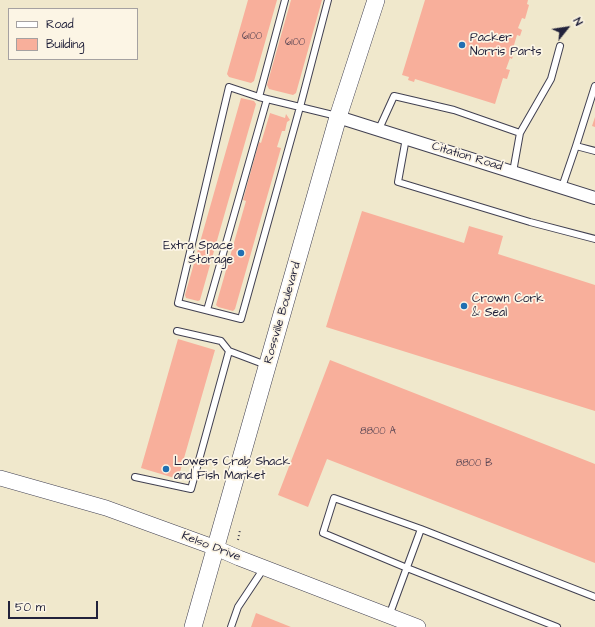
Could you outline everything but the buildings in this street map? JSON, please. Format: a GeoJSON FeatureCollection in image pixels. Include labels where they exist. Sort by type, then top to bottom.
{"type":"FeatureCollection","features":[{"type":"Feature","properties":{"kind":"main road","name":"Rossville Boulevard"},"geometry":{"type":"LineString","coordinates":[[193,627],[338,117],[376,0]]}},
{"type":"Feature","properties":{"kind":"street","name":"Citation Road"},"geometry":{"type":"LineString","coordinates":[[338,117],[595,198]]}},
{"type":"Feature","properties":{"kind":"street","name":"Kelso Drive"},"geometry":{"type":"LineString","coordinates":[[0,478],[106,508],[216,548],[418,627]]}},
{"type":"Feature","properties":{"kind":"lane"},"geometry":{"type":"LineString","coordinates":[[259,97],[285,0]]}},
{"type":"Feature","properties":{"kind":"lane"},"geometry":{"type":"LineString","coordinates":[[328,0],[300,107],[241,319],[178,303],[229,87],[266,99],[300,107],[338,117]]}},
{"type":"Feature","properties":{"kind":"lane"},"geometry":{"type":"LineString","coordinates":[[513,172],[520,133],[551,79],[560,46]]}},
{"type":"Feature","properties":{"kind":"lane"},"geometry":{"type":"LineString","coordinates":[[562,187],[595,86]]}},
{"type":"Feature","properties":{"kind":"lane"},"geometry":{"type":"LineString","coordinates":[[379,129],[394,96],[454,110],[520,133]]}},
{"type":"Feature","properties":{"kind":"lane"},"geometry":{"type":"LineString","coordinates":[[207,310],[266,99]]}},
{"type":"Feature","properties":{"kind":"lane"},"geometry":{"type":"LineString","coordinates":[[406,138],[398,182],[530,222],[595,239]]}},
{"type":"Feature","properties":{"kind":"lane"},"geometry":{"type":"LineString","coordinates":[[576,146],[595,151]]}},
{"type":"Feature","properties":{"kind":"lane"},"geometry":{"type":"LineString","coordinates":[[177,332],[221,340],[230,351],[268,365]]}},
{"type":"Feature","properties":{"kind":"lane"},"geometry":{"type":"LineString","coordinates":[[135,477],[191,489],[230,351]]}},
{"type":"Feature","properties":{"kind":"lane"},"geometry":{"type":"LineString","coordinates":[[556,627],[323,533],[334,498],[421,529],[595,597]]}},
{"type":"Feature","properties":{"kind":"lane"},"geometry":{"type":"LineString","coordinates":[[389,616],[421,529]]}},
{"type":"Feature","properties":{"kind":"lane"},"geometry":{"type":"LineString","coordinates":[[231,627],[238,607],[264,568]]}},
{"type":"Feature","properties":{"kind":"path"},"geometry":{"type":"LineString","coordinates":[[238,540],[240,530]]}},
{"type":"Feature","properties":{"kind":"place","name":"Packer Norris Parts"},"geometry":{"type":"Point","coordinates":[462,45]}},
{"type":"Feature","properties":{"kind":"place","name":"Extra Space Storage"},"geometry":{"type":"Point","coordinates":[241,253]}},
{"type":"Feature","properties":{"kind":"place","name":"Crown Cork & Seal"},"geometry":{"type":"Point","coordinates":[464,306]}},
{"type":"Feature","properties":{"kind":"place","name":"Lowers Crab Shack and Fish Market"},"geometry":{"type":"Point","coordinates":[166,469]}}]}
